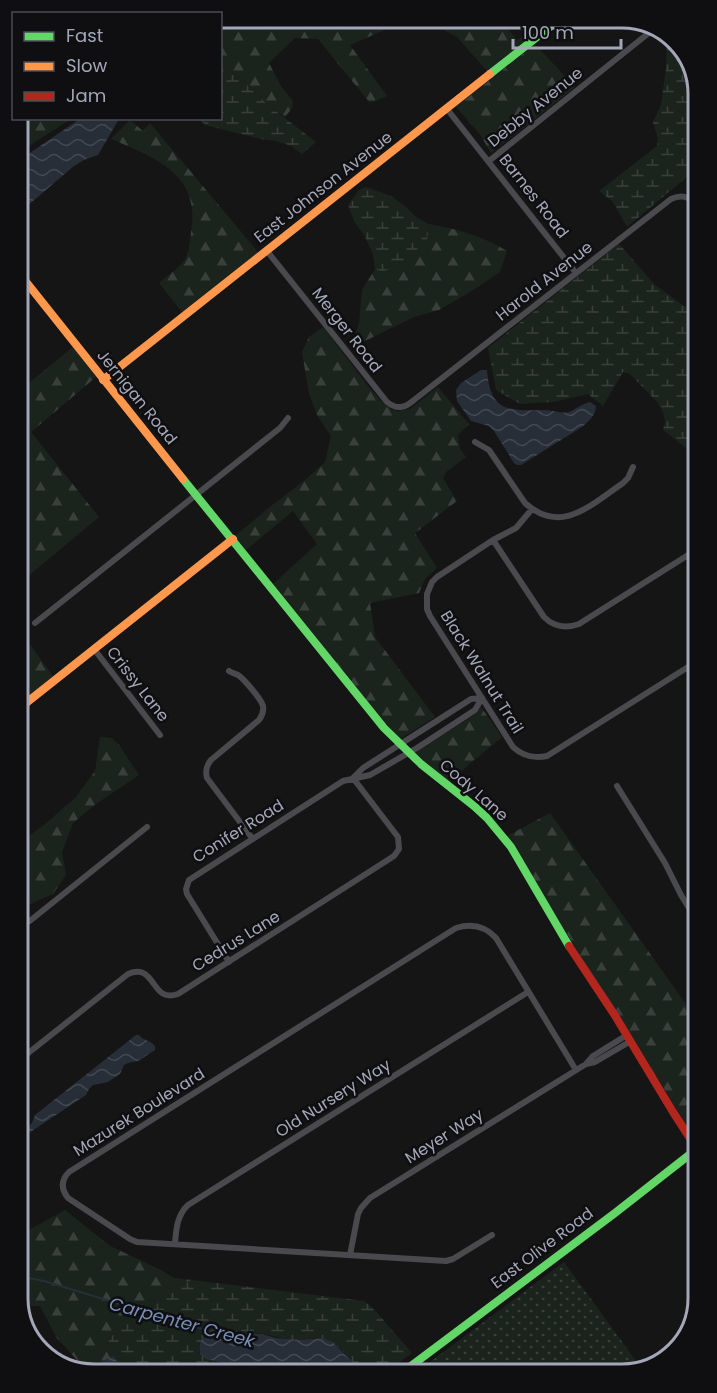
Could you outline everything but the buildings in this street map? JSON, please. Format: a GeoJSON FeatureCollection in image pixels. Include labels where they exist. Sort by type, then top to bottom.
{"type":"FeatureCollection","features":[{"type":"Feature","properties":{"kind":"street","name":"East Johnson Avenue"},"geometry":{"type":"LineString","coordinates":[[103,380],[547,29]]}},
{"type":"Feature","properties":{"kind":"street","name":"Debby Avenue"},"geometry":{"type":"LineString","coordinates":[[489,161],[648,34]]}},
{"type":"Feature","properties":{"kind":"street","name":"Barnes Road"},"geometry":{"type":"LineString","coordinates":[[447,109],[576,273]]}},
{"type":"Feature","properties":{"kind":"street","name":"Harold Avenue"},"geometry":{"type":"LineString","coordinates":[[414,400],[671,199],[682,196],[688,198]]}},
{"type":"Feature","properties":{"kind":"street","name":"Merger Road"},"geometry":{"type":"LineString","coordinates":[[267,250],[387,402],[403,407],[408,406],[414,400]]}},
{"type":"Feature","properties":{"kind":"street","name":"Jernigan Road"},"geometry":{"type":"LineString","coordinates":[[29,286],[233,539]]}},
{"type":"Feature","properties":{"kind":"street"},"geometry":{"type":"LineString","coordinates":[[35,622],[280,428],[288,418]]}},
{"type":"Feature","properties":{"kind":"street"},"geometry":{"type":"LineString","coordinates":[[475,442],[489,450],[523,500],[532,509],[558,518],[577,514],[624,483],[633,467]]}},
{"type":"Feature","properties":{"kind":"street","name":"Black Walnut Trail"},"geometry":{"type":"LineString","coordinates":[[532,509],[516,528],[493,540],[437,577],[428,589],[426,602],[431,617],[513,747],[525,755],[540,758],[554,752],[688,667]]}},
{"type":"Feature","properties":{"kind":"street"},"geometry":{"type":"LineString","coordinates":[[29,701],[233,539]]}},
{"type":"Feature","properties":{"kind":"street","name":"Cody Lane"},"geometry":{"type":"LineString","coordinates":[[233,539],[376,719],[408,752],[440,781],[474,806],[500,832],[688,1135]]}},
{"type":"Feature","properties":{"kind":"street"},"geometry":{"type":"LineString","coordinates":[[493,540],[544,617],[556,626],[564,627],[579,624],[688,555]]}},
{"type":"Feature","properties":{"kind":"street","name":"Crissy Lane"},"geometry":{"type":"LineString","coordinates":[[94,649],[160,735]]}},
{"type":"Feature","properties":{"kind":"street"},"geometry":{"type":"LineString","coordinates":[[229,671],[243,679],[260,700],[262,715],[259,720],[210,760],[206,773],[207,778],[252,838]]}},
{"type":"Feature","properties":{"kind":"street","name":"Conifer Road"},"geometry":{"type":"LineString","coordinates":[[353,778],[363,768],[471,699],[482,698]]}},
{"type":"Feature","properties":{"kind":"street","name":"Conifer Road"},"geometry":{"type":"LineString","coordinates":[[229,962],[187,894],[186,884],[192,876],[344,781],[370,775],[408,752],[475,710],[482,698]]}},
{"type":"Feature","properties":{"kind":"street","name":"Cedrus Lane"},"geometry":{"type":"LineString","coordinates":[[29,1052],[128,974],[142,972],[148,975],[162,994],[172,996],[394,856],[398,852],[398,837],[353,778]]}},
{"type":"Feature","properties":{"kind":"street"},"geometry":{"type":"LineString","coordinates":[[617,786],[665,863],[688,906]]}},
{"type":"Feature","properties":{"kind":"street"},"geometry":{"type":"LineString","coordinates":[[29,921],[147,826]]}},
{"type":"Feature","properties":{"kind":"street","name":"Mazurek Boulevard"},"geometry":{"type":"LineString","coordinates":[[492,1235],[446,1261],[137,1242],[68,1198],[63,1189],[64,1178],[69,1172],[456,928],[471,925],[492,933],[576,1070]]}},
{"type":"Feature","properties":{"kind":"street","name":"Old Nursery Way"},"geometry":{"type":"LineString","coordinates":[[175,1244],[180,1215],[188,1205],[528,992]]}},
{"type":"Feature","properties":{"kind":"street","name":"Meyer Way"},"geometry":{"type":"LineString","coordinates":[[350,1255],[358,1214],[366,1202],[586,1064],[593,1056],[629,1038]]}},
{"type":"Feature","properties":{"kind":"street","name":"East Olive Road"},"geometry":{"type":"LineString","coordinates":[[414,1364],[688,1157]]}},
{"type":"Feature","properties":{"kind":"green space"},"geometry":{"type":"Polygon","coordinates":[[[222,28],[388,29],[350,45],[387,96],[370,103],[318,39],[295,38],[269,63],[281,86],[293,101],[292,108],[285,117],[235,76],[222,61],[222,28]]]}},
{"type":"Feature","properties":{"kind":"green space"},"geometry":{"type":"Polygon","coordinates":[[[442,29],[508,29],[517,40],[526,34],[530,37],[487,71],[457,37],[442,29]]]}},
{"type":"Feature","properties":{"kind":"green space"},"geometry":{"type":"Polygon","coordinates":[[[535,44],[575,87],[491,153],[479,133],[456,107],[535,44]]]}},
{"type":"Feature","properties":{"kind":"green space"},"geometry":{"type":"Polygon","coordinates":[[[667,46],[680,62],[687,82],[688,176],[627,227],[613,202],[599,191],[657,146],[658,139],[653,122],[661,105],[667,46]]]}},
{"type":"Feature","properties":{"kind":"green space"},"geometry":{"type":"Polygon","coordinates":[[[222,61],[268,105],[316,142],[302,154],[291,146],[276,141],[205,125],[201,120],[222,120],[222,61]]]}},
{"type":"Feature","properties":{"kind":"green space"},"geometry":{"type":"Polygon","coordinates":[[[29,120],[71,120],[29,146],[29,120]]]}},
{"type":"Feature","properties":{"kind":"green space"},"geometry":{"type":"Polygon","coordinates":[[[130,120],[143,131],[150,123],[258,252],[182,312],[159,283],[179,267],[189,248],[192,207],[188,192],[169,168],[111,139],[130,120]]]}},
{"type":"Feature","properties":{"kind":"green space"},"geometry":{"type":"Polygon","coordinates":[[[366,187],[391,196],[416,217],[429,224],[427,240],[401,264],[382,272],[375,269],[373,254],[354,221],[348,205],[359,190],[366,187]]]}},
{"type":"Feature","properties":{"kind":"green space"},"geometry":{"type":"Polygon","coordinates":[[[429,224],[470,234],[507,251],[500,272],[439,310],[414,317],[361,343],[354,344],[359,324],[362,290],[375,269],[382,272],[427,240],[429,224]]]}},
{"type":"Feature","properties":{"kind":"green space"},"geometry":{"type":"Polygon","coordinates":[[[619,244],[655,285],[688,309],[688,450],[663,430],[665,422],[658,403],[630,374],[623,372],[603,406],[588,394],[553,402],[520,404],[496,390],[488,348],[619,244]]]}},
{"type":"Feature","properties":{"kind":"green space"},"geometry":{"type":"Polygon","coordinates":[[[323,327],[368,386],[391,409],[397,411],[410,409],[438,387],[469,424],[458,435],[460,449],[466,457],[446,472],[443,478],[457,501],[415,533],[437,568],[425,579],[419,593],[370,603],[375,637],[435,717],[400,739],[273,584],[317,544],[293,511],[246,550],[235,536],[325,462],[331,436],[317,415],[309,394],[302,352],[309,337],[323,327]]]}},
{"type":"Feature","properties":{"kind":"green space"},"geometry":{"type":"Polygon","coordinates":[[[73,347],[96,377],[31,432],[99,517],[29,575],[29,383],[73,347]]]}},
{"type":"Feature","properties":{"kind":"green space"},"geometry":{"type":"Polygon","coordinates":[[[29,643],[53,676],[29,696],[29,643]]]}},
{"type":"Feature","properties":{"kind":"green space"},"geometry":{"type":"Polygon","coordinates":[[[481,707],[502,737],[448,782],[415,753],[477,713],[481,707]]]}},
{"type":"Feature","properties":{"kind":"green space"},"geometry":{"type":"Polygon","coordinates":[[[100,737],[112,738],[139,775],[96,804],[73,823],[62,852],[66,875],[53,894],[29,904],[29,836],[75,798],[95,771],[100,737]]]}},
{"type":"Feature","properties":{"kind":"green space"},"geometry":{"type":"Polygon","coordinates":[[[550,813],[688,1007],[688,1128],[632,1036],[507,836],[550,813]]]}},
{"type":"Feature","properties":{"kind":"green space"},"geometry":{"type":"Polygon","coordinates":[[[65,1210],[110,1246],[174,1278],[192,1280],[170,1288],[137,1314],[121,1321],[106,1346],[113,1356],[98,1364],[79,1362],[56,1337],[40,1306],[30,1306],[29,1230],[65,1210]]]}},
{"type":"Feature","properties":{"kind":"green space"},"geometry":{"type":"Polygon","coordinates":[[[564,1262],[637,1362],[622,1364],[427,1364],[564,1262]]]}},
{"type":"Feature","properties":{"kind":"green space"},"geometry":{"type":"Polygon","coordinates":[[[192,1280],[364,1301],[372,1307],[412,1353],[397,1364],[352,1364],[344,1352],[325,1339],[293,1340],[252,1332],[236,1332],[218,1337],[207,1359],[226,1364],[119,1364],[106,1346],[121,1321],[137,1314],[170,1288],[192,1280]]]}},
{"type":"Feature","properties":{"kind":"water"},"geometry":{"type":"Polygon","coordinates":[[[78,120],[118,120],[98,155],[74,166],[29,204],[29,153],[78,120]]]}},
{"type":"Feature","properties":{"kind":"water"},"geometry":{"type":"Polygon","coordinates":[[[481,370],[487,370],[492,395],[497,402],[512,409],[569,412],[590,402],[596,406],[595,412],[582,427],[521,465],[517,465],[494,431],[489,426],[471,421],[457,401],[456,390],[461,383],[481,370]]]}},
{"type":"Feature","properties":{"kind":"water"},"geometry":{"type":"Polygon","coordinates":[[[136,1035],[155,1046],[155,1050],[138,1061],[124,1065],[120,1074],[108,1082],[93,1085],[86,1095],[29,1133],[29,1126],[35,1115],[136,1035]]]}},
{"type":"Feature","properties":{"kind":"water"},"geometry":{"type":"Polygon","coordinates":[[[236,1332],[301,1340],[323,1338],[333,1342],[354,1364],[225,1364],[207,1359],[200,1354],[200,1341],[208,1336],[218,1337],[236,1332]]]}},
{"type":"Feature","properties":{"kind":"water"},"geometry":{"type":"Polygon","coordinates":[[[113,1356],[119,1364],[98,1364],[113,1356]]]}},
{"type":"Feature","properties":{"kind":"waterway","name":"Carpenter Creek"},"geometry":{"type":"LineString","coordinates":[[29,1278],[225,1336]]}},
{"type":"Feature","properties":{"kind":"traffic: fast"},"geometry":{"type":"LineString","coordinates":[[490,74],[547,29]]}},
{"type":"Feature","properties":{"kind":"traffic: fast"},"geometry":{"type":"LineString","coordinates":[[183,479],[384,728],[421,764],[487,818],[511,847],[569,946]]}},
{"type":"Feature","properties":{"kind":"traffic: fast"},"geometry":{"type":"LineString","coordinates":[[414,1364],[688,1156]]}},
{"type":"Feature","properties":{"kind":"traffic: slow"},"geometry":{"type":"LineString","coordinates":[[103,380],[490,74]]}},
{"type":"Feature","properties":{"kind":"traffic: slow"},"geometry":{"type":"LineString","coordinates":[[29,286],[183,479]]}},
{"type":"Feature","properties":{"kind":"traffic: slow"},"geometry":{"type":"LineString","coordinates":[[29,701],[233,539]]}},
{"type":"Feature","properties":{"kind":"traffic: jam"},"geometry":{"type":"LineString","coordinates":[[569,946],[614,1014],[688,1135]]}}]}
